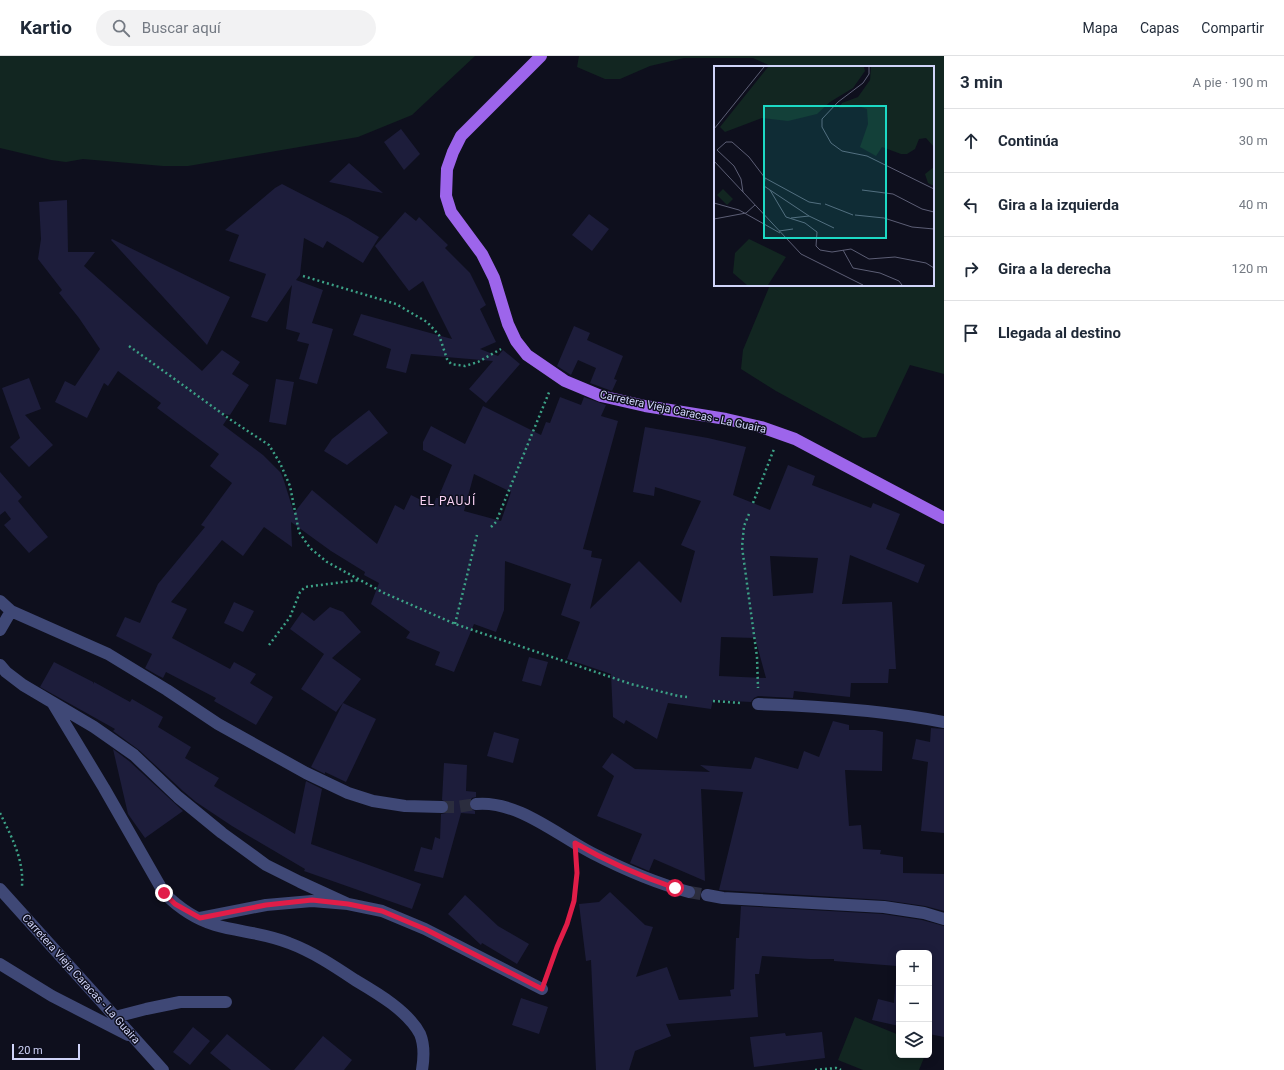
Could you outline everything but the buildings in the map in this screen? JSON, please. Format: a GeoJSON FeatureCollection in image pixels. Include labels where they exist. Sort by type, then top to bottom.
{"type":"FeatureCollection","features":[{"type":"Feature","properties":{"kind":"main road","name":"Carretera Vieja Caracas - La Guaira"},"geometry":{"type":"LineString","coordinates":[[541,56],[461,136],[447,169],[446,196],[451,212],[482,254],[494,278],[508,324],[516,341],[527,355],[565,381],[601,396],[645,406],[726,419],[780,433],[795,439],[944,518]]}},
{"type":"Feature","properties":{"kind":"street"},"geometry":{"type":"LineString","coordinates":[[0,601],[11,611],[108,654],[167,690],[218,724],[306,773],[348,793],[373,801],[405,806],[442,806]]}},
{"type":"Feature","properties":{"kind":"street"},"geometry":{"type":"LineString","coordinates":[[0,630],[11,611]]}},
{"type":"Feature","properties":{"kind":"street"},"geometry":{"type":"LineString","coordinates":[[0,664],[6,672],[23,685],[94,727],[134,755],[178,797],[222,834],[266,865],[348,904]]}},
{"type":"Feature","properties":{"kind":"street"},"geometry":{"type":"LineString","coordinates":[[52,702],[104,788],[164,893],[175,904],[214,925],[287,942],[316,955],[392,1003],[412,1023],[420,1034],[424,1046],[422,1070]]}},
{"type":"Feature","properties":{"kind":"street"},"geometry":{"type":"LineString","coordinates":[[758,704],[840,707],[944,722]]}},
{"type":"Feature","properties":{"kind":"street"},"geometry":{"type":"LineString","coordinates":[[476,804],[501,806],[524,814],[592,853],[648,879],[689,892]]}},
{"type":"Feature","properties":{"kind":"street","name":"Carretera Vieja Caracas - La Guaira"},"geometry":{"type":"LineString","coordinates":[[0,888],[163,1070]]}},
{"type":"Feature","properties":{"kind":"street"},"geometry":{"type":"LineString","coordinates":[[707,895],[723,898],[884,907],[924,913],[944,919]]}},
{"type":"Feature","properties":{"kind":"street"},"geometry":{"type":"LineString","coordinates":[[200,918],[266,905],[312,900],[348,904],[382,911],[425,929],[542,989]]}},
{"type":"Feature","properties":{"kind":"street"},"geometry":{"type":"LineString","coordinates":[[0,964],[52,996],[135,1039]]}},
{"type":"Feature","properties":{"kind":"street"},"geometry":{"type":"LineString","coordinates":[[116,1017],[180,1002],[226,1002]]}},
{"type":"Feature","properties":{"kind":"path"},"geometry":{"type":"LineString","coordinates":[[303,276],[396,304],[427,322],[439,335],[447,359],[451,364],[465,366],[478,362],[516,341]]}},
{"type":"Feature","properties":{"kind":"path"},"geometry":{"type":"LineString","coordinates":[[129,346],[231,420],[269,445],[280,463],[290,486],[299,532],[310,548],[327,562],[384,593],[455,624],[631,684],[687,697]]}},
{"type":"Feature","properties":{"kind":"path"},"geometry":{"type":"LineString","coordinates":[[491,527],[496,522],[556,375]]}},
{"type":"Feature","properties":{"kind":"path"},"geometry":{"type":"LineString","coordinates":[[753,503],[780,433]]}},
{"type":"Feature","properties":{"kind":"path"},"geometry":{"type":"LineString","coordinates":[[713,700],[758,704],[757,657],[742,547],[744,526],[748,514]]}},
{"type":"Feature","properties":{"kind":"path"},"geometry":{"type":"LineString","coordinates":[[455,624],[477,535]]}},
{"type":"Feature","properties":{"kind":"path"},"geometry":{"type":"LineString","coordinates":[[269,645],[290,617],[300,592],[305,587],[360,580]]}},
{"type":"Feature","properties":{"kind":"path"},"geometry":{"type":"LineString","coordinates":[[0,813],[14,841],[20,859],[23,877],[20,911]]}},
{"type":"Feature","properties":{"kind":"path"},"geometry":{"type":"LineString","coordinates":[[542,989],[567,924],[574,901],[577,873],[575,843]]}},
{"type":"Feature","properties":{"kind":"path"},"geometry":{"type":"LineString","coordinates":[[815,1070],[836,1068],[841,1070]]}},
{"type":"Feature","properties":{"kind":"green space"},"geometry":{"type":"Polygon","coordinates":[[[0,56],[475,56],[412,115],[358,137],[188,166],[163,166],[83,159],[66,162],[0,148],[0,56]]]}},
{"type":"Feature","properties":{"kind":"green space"},"geometry":{"type":"Polygon","coordinates":[[[579,56],[944,56],[944,374],[910,365],[876,437],[863,438],[776,391],[741,369],[743,350],[770,286],[934,286],[934,66],[771,66],[753,58],[684,58],[650,66],[620,79],[605,79],[577,67],[579,56]]]}},
{"type":"Feature","properties":{"kind":"green space"},"geometry":{"type":"Polygon","coordinates":[[[855,1017],[896,1034],[896,1058],[924,1058],[919,1070],[863,1070],[838,1060],[855,1017]]]}},
{"type":"Feature","properties":{"kind":"tunnel"},"geometry":{"type":"LineString","coordinates":[[442,807],[457,807],[476,804]]}},
{"type":"Feature","properties":{"kind":"tunnel"},"geometry":{"type":"LineString","coordinates":[[689,892],[707,895]]}},
{"type":"Feature","properties":{"kind":"district","name":"EL PAUJÍ"},"geometry":{"type":"Point","coordinates":[448,501]}},
{"type":"Feature","properties":{"kind":"route"},"geometry":{"type":"LineString","coordinates":[[164,893],[175,904],[200,918],[266,905],[312,900],[348,904],[382,911],[425,929],[542,989],[567,924],[574,901],[577,873],[575,843],[592,853],[648,879],[675,888]]}}]}
